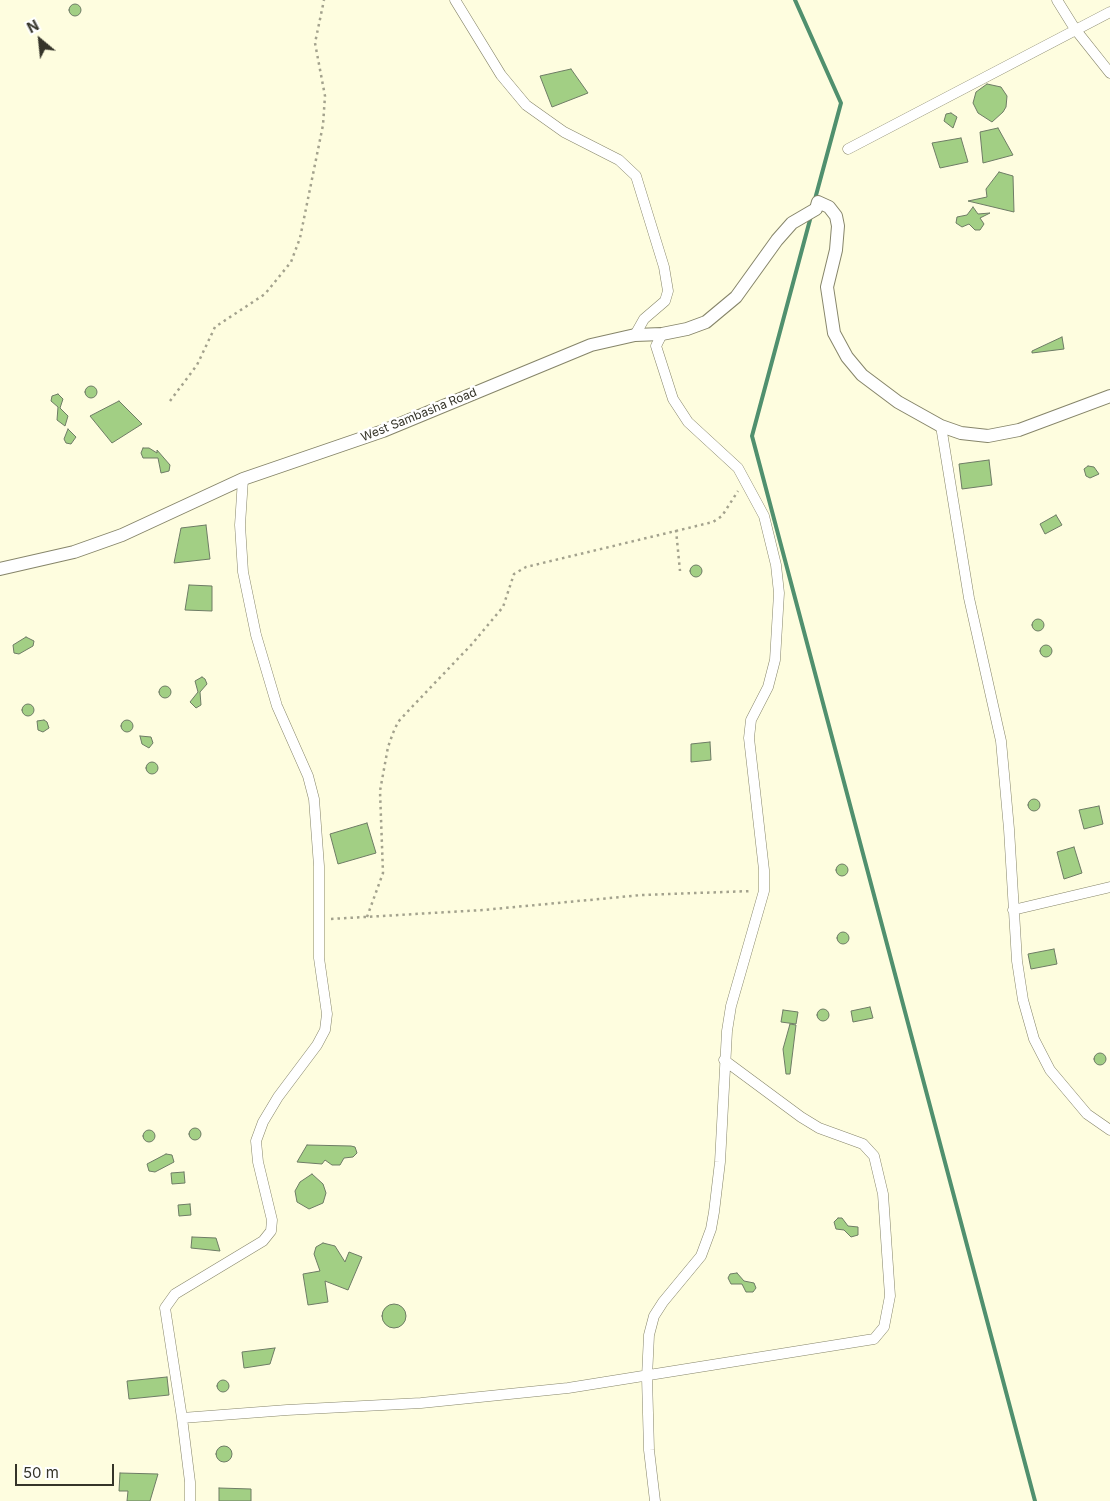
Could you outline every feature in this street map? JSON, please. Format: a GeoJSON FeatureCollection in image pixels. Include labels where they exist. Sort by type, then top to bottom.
{"type":"FeatureCollection","features":[{"type":"Feature","properties":{"kind":"street"},"geometry":{"type":"LineString","coordinates":[[455,0],[501,75],[526,105],[564,132],[627,165],[636,176],[664,267],[668,291],[664,301],[644,319],[635,335]]}},
{"type":"Feature","properties":{"kind":"street"},"geometry":{"type":"LineString","coordinates":[[1057,0],[1074,29],[1110,73]]}},
{"type":"Feature","properties":{"kind":"street"},"geometry":{"type":"LineString","coordinates":[[848,149],[1074,29],[1110,12]]}},
{"type":"Feature","properties":{"kind":"street","name":"West Sambasha Road"},"geometry":{"type":"LineString","coordinates":[[0,570],[74,552],[122,534],[243,479],[383,431],[591,345],[635,335],[662,334],[687,329],[718,314],[748,283],[777,240],[792,223],[816,209],[818,202],[829,207],[836,216],[838,226],[836,250],[827,287],[834,333],[847,357],[862,374],[898,402],[941,426]]}},
{"type":"Feature","properties":{"kind":"street"},"geometry":{"type":"LineString","coordinates":[[655,1501],[649,1450],[647,1377],[649,1335],[654,1316],[663,1302],[699,1261],[711,1229],[720,1162],[724,1060],[731,1006],[764,891],[764,870],[749,738],[751,720],[768,687],[774,660],[779,593],[768,529],[745,479],[726,454],[688,422],[674,399],[656,346],[662,334]]}},
{"type":"Feature","properties":{"kind":"street"},"geometry":{"type":"LineString","coordinates":[[1110,396],[1019,430],[988,436],[961,433],[941,426],[969,598],[1000,741],[1009,829],[1013,910],[1022,990],[1034,1039],[1050,1070],[1087,1114],[1110,1130]]}},
{"type":"Feature","properties":{"kind":"street"},"geometry":{"type":"LineString","coordinates":[[190,1501],[190,1482],[182,1418],[165,1308],[175,1294],[263,1241],[271,1231],[272,1220],[258,1162],[256,1141],[263,1122],[278,1097],[317,1046],[325,1030],[327,1014],[319,958],[319,866],[314,799],[308,776],[277,706],[256,636],[243,572],[240,525],[243,479]]}},
{"type":"Feature","properties":{"kind":"street"},"geometry":{"type":"LineString","coordinates":[[1013,910],[1110,887]]}},
{"type":"Feature","properties":{"kind":"street"},"geometry":{"type":"LineString","coordinates":[[182,1418],[421,1403],[568,1388],[647,1377],[786,1352],[870,1341],[879,1335],[885,1323],[890,1296],[886,1223],[880,1176],[870,1150],[857,1141],[819,1128],[724,1060]]}},
{"type":"Feature","properties":{"kind":"path"},"geometry":{"type":"LineString","coordinates":[[170,401],[197,365],[215,327],[265,294],[291,262],[300,238],[323,125],[325,96],[315,43],[324,0]]}},
{"type":"Feature","properties":{"kind":"path"},"geometry":{"type":"LineString","coordinates":[[367,917],[384,872],[380,791],[388,747],[393,733],[398,722],[472,644],[503,607],[514,574],[526,567],[717,520],[745,479]]}},
{"type":"Feature","properties":{"kind":"path"},"geometry":{"type":"LineString","coordinates":[[676,530],[680,571]]}},
{"type":"Feature","properties":{"kind":"path"},"geometry":{"type":"LineString","coordinates":[[319,920],[483,910],[642,895],[764,891]]}},
{"type":"Feature","properties":{"kind":"building"},"geometry":{"type":"Polygon","coordinates":[[[73,4],[77,4],[81,10],[77,16],[73,16],[69,12],[69,8],[73,4]]]}},
{"type":"Feature","properties":{"kind":"building"},"geometry":{"type":"Polygon","coordinates":[[[571,69],[588,93],[552,107],[540,76],[571,69]]]}},
{"type":"Feature","properties":{"kind":"building"},"geometry":{"type":"Polygon","coordinates":[[[987,84],[1001,87],[1007,96],[1006,107],[992,122],[978,113],[973,103],[976,92],[987,84]]]}},
{"type":"Feature","properties":{"kind":"building"},"geometry":{"type":"Polygon","coordinates":[[[951,113],[957,117],[953,128],[944,121],[946,114],[951,113]]]}},
{"type":"Feature","properties":{"kind":"building"},"geometry":{"type":"Polygon","coordinates":[[[998,128],[1013,155],[983,163],[980,132],[998,128]]]}},
{"type":"Feature","properties":{"kind":"building"},"geometry":{"type":"Polygon","coordinates":[[[961,138],[968,162],[940,168],[932,143],[961,138]]]}},
{"type":"Feature","properties":{"kind":"building"},"geometry":{"type":"Polygon","coordinates":[[[999,172],[1013,176],[1014,212],[968,201],[987,197],[986,189],[999,172]]]}},
{"type":"Feature","properties":{"kind":"building"},"geometry":{"type":"Polygon","coordinates":[[[973,207],[978,214],[990,213],[980,218],[984,224],[980,230],[975,230],[969,224],[962,227],[956,223],[957,217],[967,215],[973,207]]]}},
{"type":"Feature","properties":{"kind":"building"},"geometry":{"type":"Polygon","coordinates":[[[1062,337],[1064,349],[1032,353],[1032,351],[1062,337]]]}},
{"type":"Feature","properties":{"kind":"building"},"geometry":{"type":"Polygon","coordinates":[[[89,386],[93,386],[97,392],[93,398],[89,398],[85,394],[85,390],[89,386]]]}},
{"type":"Feature","properties":{"kind":"building"},"geometry":{"type":"Polygon","coordinates":[[[58,394],[63,399],[60,408],[68,416],[65,426],[57,420],[58,407],[51,401],[52,396],[58,394]]]}},
{"type":"Feature","properties":{"kind":"building"},"geometry":{"type":"Polygon","coordinates":[[[119,401],[142,424],[112,443],[90,416],[119,401]]]}},
{"type":"Feature","properties":{"kind":"building"},"geometry":{"type":"Polygon","coordinates":[[[68,429],[76,437],[71,444],[66,443],[64,439],[68,429]]]}},
{"type":"Feature","properties":{"kind":"building"},"geometry":{"type":"Polygon","coordinates":[[[143,448],[149,448],[157,453],[157,450],[170,465],[169,471],[161,473],[158,458],[143,458],[141,453],[143,448]]]}},
{"type":"Feature","properties":{"kind":"building"},"geometry":{"type":"Polygon","coordinates":[[[989,460],[992,485],[962,489],[959,464],[989,460]]]}},
{"type":"Feature","properties":{"kind":"building"},"geometry":{"type":"Polygon","coordinates":[[[1088,466],[1094,467],[1099,474],[1090,478],[1086,476],[1084,469],[1088,466]]]}},
{"type":"Feature","properties":{"kind":"building"},"geometry":{"type":"Polygon","coordinates":[[[1056,515],[1062,525],[1045,534],[1040,524],[1056,515]]]}},
{"type":"Feature","properties":{"kind":"building"},"geometry":{"type":"Polygon","coordinates":[[[206,525],[210,559],[174,563],[181,528],[206,525]]]}},
{"type":"Feature","properties":{"kind":"building"},"geometry":{"type":"Polygon","coordinates":[[[694,565],[698,565],[702,571],[698,577],[694,577],[690,573],[690,569],[694,565]]]}},
{"type":"Feature","properties":{"kind":"building"},"geometry":{"type":"Polygon","coordinates":[[[189,585],[212,586],[212,611],[185,610],[189,585]]]}},
{"type":"Feature","properties":{"kind":"building"},"geometry":{"type":"Polygon","coordinates":[[[1036,619],[1040,619],[1044,625],[1040,631],[1036,631],[1032,627],[1032,623],[1036,619]]]}},
{"type":"Feature","properties":{"kind":"building"},"geometry":{"type":"Polygon","coordinates":[[[26,637],[34,641],[33,646],[19,654],[14,653],[13,645],[26,637]]]}},
{"type":"Feature","properties":{"kind":"building"},"geometry":{"type":"Polygon","coordinates":[[[1044,645],[1048,645],[1052,651],[1048,657],[1044,657],[1040,653],[1040,649],[1044,645]]]}},
{"type":"Feature","properties":{"kind":"building"},"geometry":{"type":"Polygon","coordinates":[[[202,677],[207,684],[200,692],[201,705],[196,708],[190,702],[198,692],[195,681],[202,677]]]}},
{"type":"Feature","properties":{"kind":"building"},"geometry":{"type":"Polygon","coordinates":[[[163,686],[167,686],[171,692],[167,698],[163,698],[159,694],[159,690],[163,686]]]}},
{"type":"Feature","properties":{"kind":"building"},"geometry":{"type":"Polygon","coordinates":[[[26,704],[30,704],[34,710],[30,716],[26,716],[22,712],[22,708],[26,704]]]}},
{"type":"Feature","properties":{"kind":"building"},"geometry":{"type":"Polygon","coordinates":[[[44,720],[49,728],[43,732],[38,730],[37,721],[44,720]]]}},
{"type":"Feature","properties":{"kind":"building"},"geometry":{"type":"Polygon","coordinates":[[[125,720],[129,720],[133,726],[129,732],[125,732],[121,728],[121,724],[125,720]]]}},
{"type":"Feature","properties":{"kind":"building"},"geometry":{"type":"Polygon","coordinates":[[[140,736],[151,737],[153,743],[149,748],[142,744],[140,736]]]}},
{"type":"Feature","properties":{"kind":"building"},"geometry":{"type":"Polygon","coordinates":[[[710,742],[711,760],[691,762],[691,744],[710,742]]]}},
{"type":"Feature","properties":{"kind":"building"},"geometry":{"type":"Polygon","coordinates":[[[150,762],[154,762],[158,768],[154,774],[150,774],[146,770],[146,766],[150,762]]]}},
{"type":"Feature","properties":{"kind":"building"},"geometry":{"type":"Polygon","coordinates":[[[1032,799],[1036,799],[1040,805],[1036,811],[1032,811],[1028,807],[1028,803],[1032,799]]]}},
{"type":"Feature","properties":{"kind":"building"},"geometry":{"type":"Polygon","coordinates":[[[1099,806],[1103,824],[1084,829],[1079,810],[1099,806]]]}},
{"type":"Feature","properties":{"kind":"building"},"geometry":{"type":"Polygon","coordinates":[[[367,823],[376,853],[338,864],[330,834],[367,823]]]}},
{"type":"Feature","properties":{"kind":"building"},"geometry":{"type":"Polygon","coordinates":[[[1074,847],[1082,873],[1064,879],[1057,852],[1074,847]]]}},
{"type":"Feature","properties":{"kind":"building"},"geometry":{"type":"Polygon","coordinates":[[[840,864],[844,864],[848,870],[844,876],[840,876],[836,872],[836,868],[840,864]]]}},
{"type":"Feature","properties":{"kind":"building"},"geometry":{"type":"Polygon","coordinates":[[[841,932],[845,932],[849,938],[845,944],[841,944],[837,940],[837,936],[841,932]]]}},
{"type":"Feature","properties":{"kind":"building"},"geometry":{"type":"Polygon","coordinates":[[[1054,949],[1057,964],[1031,969],[1028,954],[1054,949]]]}},
{"type":"Feature","properties":{"kind":"building"},"geometry":{"type":"Polygon","coordinates":[[[870,1007],[873,1018],[853,1022],[851,1011],[870,1007]]]}},
{"type":"Feature","properties":{"kind":"building"},"geometry":{"type":"Polygon","coordinates":[[[821,1009],[825,1009],[829,1015],[825,1021],[821,1021],[817,1017],[817,1013],[821,1009]]]}},
{"type":"Feature","properties":{"kind":"building"},"geometry":{"type":"Polygon","coordinates":[[[783,1010],[798,1012],[796,1024],[781,1022],[783,1010]]]}},
{"type":"Feature","properties":{"kind":"building"},"geometry":{"type":"Polygon","coordinates":[[[790,1024],[796,1025],[790,1074],[786,1074],[783,1049],[790,1024]]]}},
{"type":"Feature","properties":{"kind":"building"},"geometry":{"type":"Polygon","coordinates":[[[1098,1053],[1102,1053],[1106,1059],[1102,1065],[1098,1065],[1094,1061],[1094,1057],[1098,1053]]]}},
{"type":"Feature","properties":{"kind":"building"},"geometry":{"type":"Polygon","coordinates":[[[193,1128],[197,1128],[201,1134],[197,1140],[193,1140],[189,1136],[189,1132],[193,1128]]]}},
{"type":"Feature","properties":{"kind":"building"},"geometry":{"type":"Polygon","coordinates":[[[147,1130],[151,1130],[155,1136],[151,1142],[147,1142],[143,1138],[143,1134],[147,1130]]]}},
{"type":"Feature","properties":{"kind":"building"},"geometry":{"type":"Polygon","coordinates":[[[307,1145],[351,1146],[355,1147],[357,1153],[353,1157],[344,1158],[340,1165],[332,1165],[325,1160],[322,1164],[297,1162],[307,1145]]]}},
{"type":"Feature","properties":{"kind":"building"},"geometry":{"type":"Polygon","coordinates":[[[166,1154],[172,1155],[174,1162],[155,1172],[149,1171],[147,1164],[166,1154]]]}},
{"type":"Feature","properties":{"kind":"building"},"geometry":{"type":"Polygon","coordinates":[[[184,1172],[185,1183],[172,1184],[171,1173],[184,1172]]]}},
{"type":"Feature","properties":{"kind":"building"},"geometry":{"type":"Polygon","coordinates":[[[312,1174],[323,1184],[326,1193],[323,1203],[309,1209],[297,1202],[295,1191],[300,1182],[312,1174]]]}},
{"type":"Feature","properties":{"kind":"building"},"geometry":{"type":"Polygon","coordinates":[[[190,1204],[191,1215],[179,1216],[178,1205],[190,1204]]]}},
{"type":"Feature","properties":{"kind":"building"},"geometry":{"type":"Polygon","coordinates":[[[838,1218],[842,1218],[848,1226],[858,1227],[858,1235],[851,1237],[844,1230],[836,1229],[834,1222],[838,1218]]]}},
{"type":"Feature","properties":{"kind":"building"},"geometry":{"type":"Polygon","coordinates":[[[192,1237],[216,1238],[220,1251],[191,1248],[192,1237]]]}},
{"type":"Feature","properties":{"kind":"building"},"geometry":{"type":"Polygon","coordinates":[[[323,1243],[335,1246],[345,1262],[349,1252],[362,1257],[348,1290],[325,1281],[328,1302],[308,1305],[303,1274],[320,1271],[314,1254],[316,1247],[323,1243]]]}},
{"type":"Feature","properties":{"kind":"building"},"geometry":{"type":"Polygon","coordinates":[[[737,1273],[744,1281],[754,1283],[756,1288],[753,1292],[746,1292],[742,1284],[731,1284],[728,1278],[730,1274],[737,1273]]]}},
{"type":"Feature","properties":{"kind":"building"},"geometry":{"type":"Polygon","coordinates":[[[394,1304],[399,1305],[405,1311],[405,1321],[399,1327],[394,1328],[389,1327],[383,1321],[382,1316],[383,1311],[389,1305],[394,1304]]]}},
{"type":"Feature","properties":{"kind":"building"},"geometry":{"type":"Polygon","coordinates":[[[275,1348],[270,1364],[244,1368],[242,1352],[275,1348]]]}},
{"type":"Feature","properties":{"kind":"building"},"geometry":{"type":"Polygon","coordinates":[[[167,1377],[169,1395],[129,1399],[127,1381],[167,1377]]]}},
{"type":"Feature","properties":{"kind":"building"},"geometry":{"type":"Polygon","coordinates":[[[221,1380],[225,1380],[229,1386],[225,1392],[221,1392],[217,1388],[217,1384],[221,1380]]]}},
{"type":"Feature","properties":{"kind":"building"},"geometry":{"type":"Polygon","coordinates":[[[224,1446],[232,1454],[224,1462],[216,1454],[224,1446]]]}},
{"type":"Feature","properties":{"kind":"building"},"geometry":{"type":"Polygon","coordinates":[[[120,1473],[158,1474],[150,1501],[127,1501],[128,1491],[119,1491],[120,1473]]]}},
{"type":"Feature","properties":{"kind":"building"},"geometry":{"type":"Polygon","coordinates":[[[219,1488],[251,1489],[251,1501],[219,1501],[219,1488]]]}},
{"type":"Feature","properties":{"kind":"waterway"},"geometry":{"type":"LineString","coordinates":[[795,0],[841,103],[815,199]]}},
{"type":"Feature","properties":{"kind":"waterway"},"geometry":{"type":"LineString","coordinates":[[811,216],[752,436],[1035,1501]]}}]}
